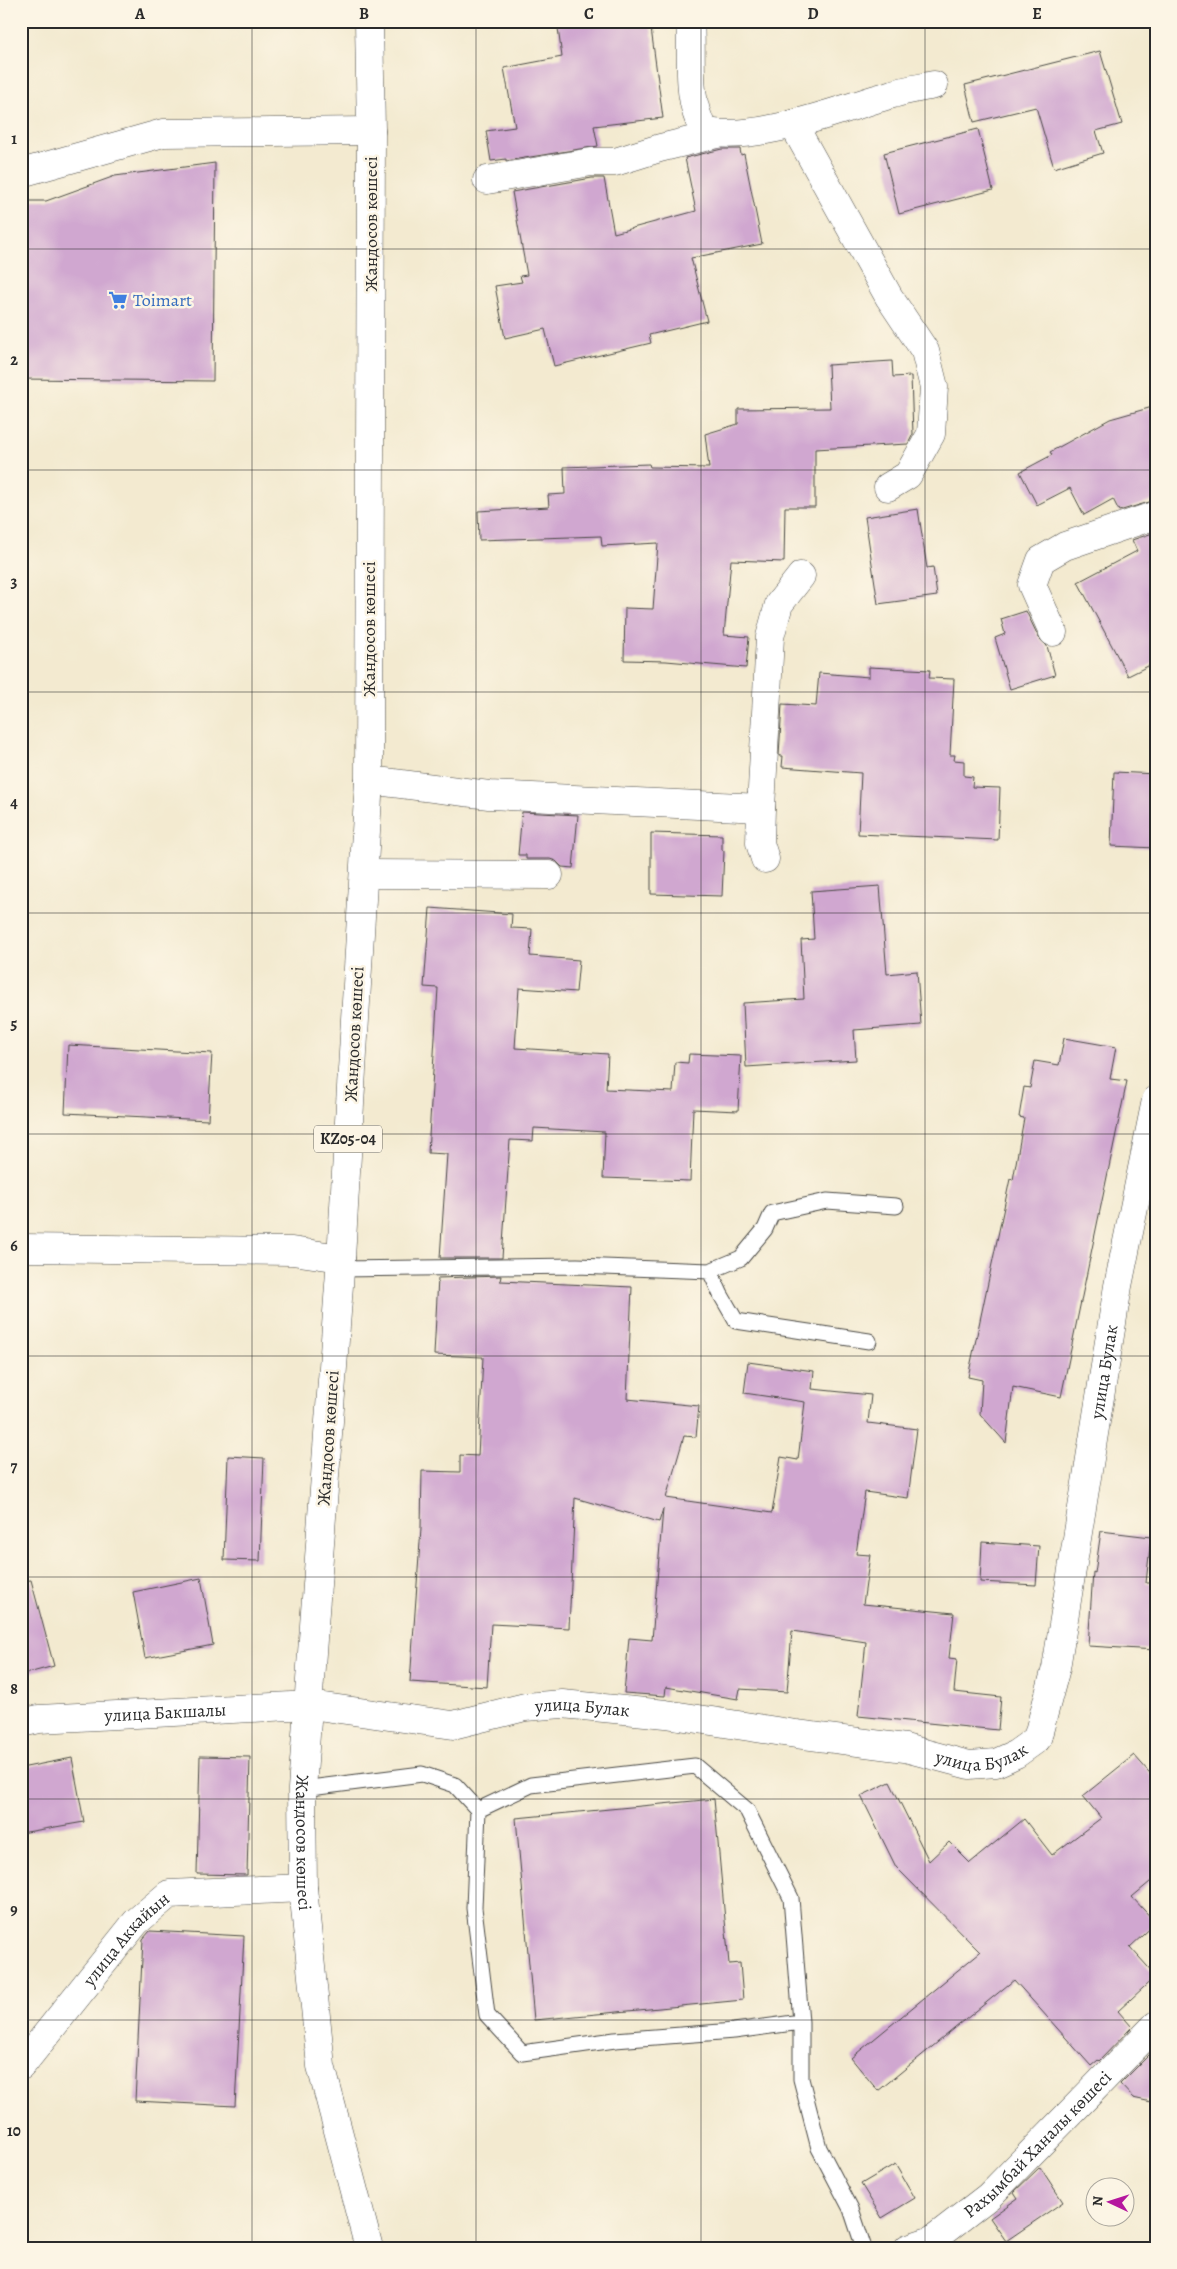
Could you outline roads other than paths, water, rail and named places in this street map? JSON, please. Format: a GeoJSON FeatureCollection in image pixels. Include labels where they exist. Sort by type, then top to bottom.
{"type":"FeatureCollection","features":[{"type":"Feature","properties":{"kind":"street","name":"Жандосов көшесі"},"geometry":{"type":"LineString","coordinates":[[369,21],[371,131],[369,780],[341,1264],[310,1704],[302,1789],[303,1888],[321,2066],[369,2248]]}},
{"type":"Feature","properties":{"kind":"street"},"geometry":{"type":"LineString","coordinates":[[690,21],[691,89],[695,115],[704,131],[718,134]]}},
{"type":"Feature","properties":{"kind":"street"},"geometry":{"type":"LineString","coordinates":[[487,180],[591,162],[615,162],[718,134],[742,133],[792,124],[895,93],[934,85]]}},
{"type":"Feature","properties":{"kind":"street"},"geometry":{"type":"LineString","coordinates":[[682,143],[695,115]]}},
{"type":"Feature","properties":{"kind":"street"},"geometry":{"type":"LineString","coordinates":[[792,124],[889,297],[925,351],[934,387],[931,434],[908,475],[888,487]]}},
{"type":"Feature","properties":{"kind":"street"},"geometry":{"type":"LineString","coordinates":[[21,172],[163,133],[371,131]]}},
{"type":"Feature","properties":{"kind":"street"},"geometry":{"type":"LineString","coordinates":[[1053,632],[1032,585],[1041,560],[1065,546],[1156,515]]}},
{"type":"Feature","properties":{"kind":"street"},"geometry":{"type":"LineString","coordinates":[[765,859],[760,843],[770,637],[779,604],[801,576]]}},
{"type":"Feature","properties":{"kind":"street"},"geometry":{"type":"LineString","coordinates":[[369,780],[489,796],[762,808]]}},
{"type":"Feature","properties":{"kind":"street"},"geometry":{"type":"LineString","coordinates":[[364,874],[549,875]]}},
{"type":"Feature","properties":{"kind":"street","name":"улица Булак"},"geometry":{"type":"LineString","coordinates":[[310,1704],[452,1725],[525,1707],[562,1704],[666,1714],[904,1748],[969,1765],[996,1763],[1023,1749],[1037,1739],[1056,1668],[1118,1286],[1156,1100]]}},
{"type":"Feature","properties":{"kind":"street"},"geometry":{"type":"LineString","coordinates":[[21,1248],[292,1251],[341,1264]]}},
{"type":"Feature","properties":{"kind":"street","name":"улица Бакшалы"},"geometry":{"type":"LineString","coordinates":[[21,1723],[38,1719],[310,1704]]}},
{"type":"Feature","properties":{"kind":"street","name":"улица Аккайын"},"geometry":{"type":"LineString","coordinates":[[21,2066],[136,1922],[169,1894],[303,1888]]}},
{"type":"Feature","properties":{"kind":"street","name":"Рахымбай Ханалы көшесі"},"geometry":{"type":"LineString","coordinates":[[908,2248],[932,2240],[989,2196],[1156,2025]]}},
{"type":"Feature","properties":{"kind":"lane"},"geometry":{"type":"LineString","coordinates":[[341,1264],[577,1266],[710,1271],[741,1258],[765,1228],[772,1213],[827,1200],[896,1206]]}},
{"type":"Feature","properties":{"kind":"lane"},"geometry":{"type":"LineString","coordinates":[[710,1271],[736,1321],[869,1341]]}},
{"type":"Feature","properties":{"kind":"lane"},"geometry":{"type":"LineString","coordinates":[[478,1810],[531,1786],[695,1766],[747,1810],[792,1898],[801,2022],[800,2079],[819,2148],[850,2209],[864,2248]]}},
{"type":"Feature","properties":{"kind":"lane"},"geometry":{"type":"LineString","coordinates":[[302,1789],[422,1774],[454,1785],[478,1810],[474,1908],[487,2015],[522,2053],[615,2040],[734,2031],[801,2022]]}},
{"type":"Feature","properties":{"kind":"place","name":"Toimart"},"geometry":{"type":"Point","coordinates":[118,300]}}]}
